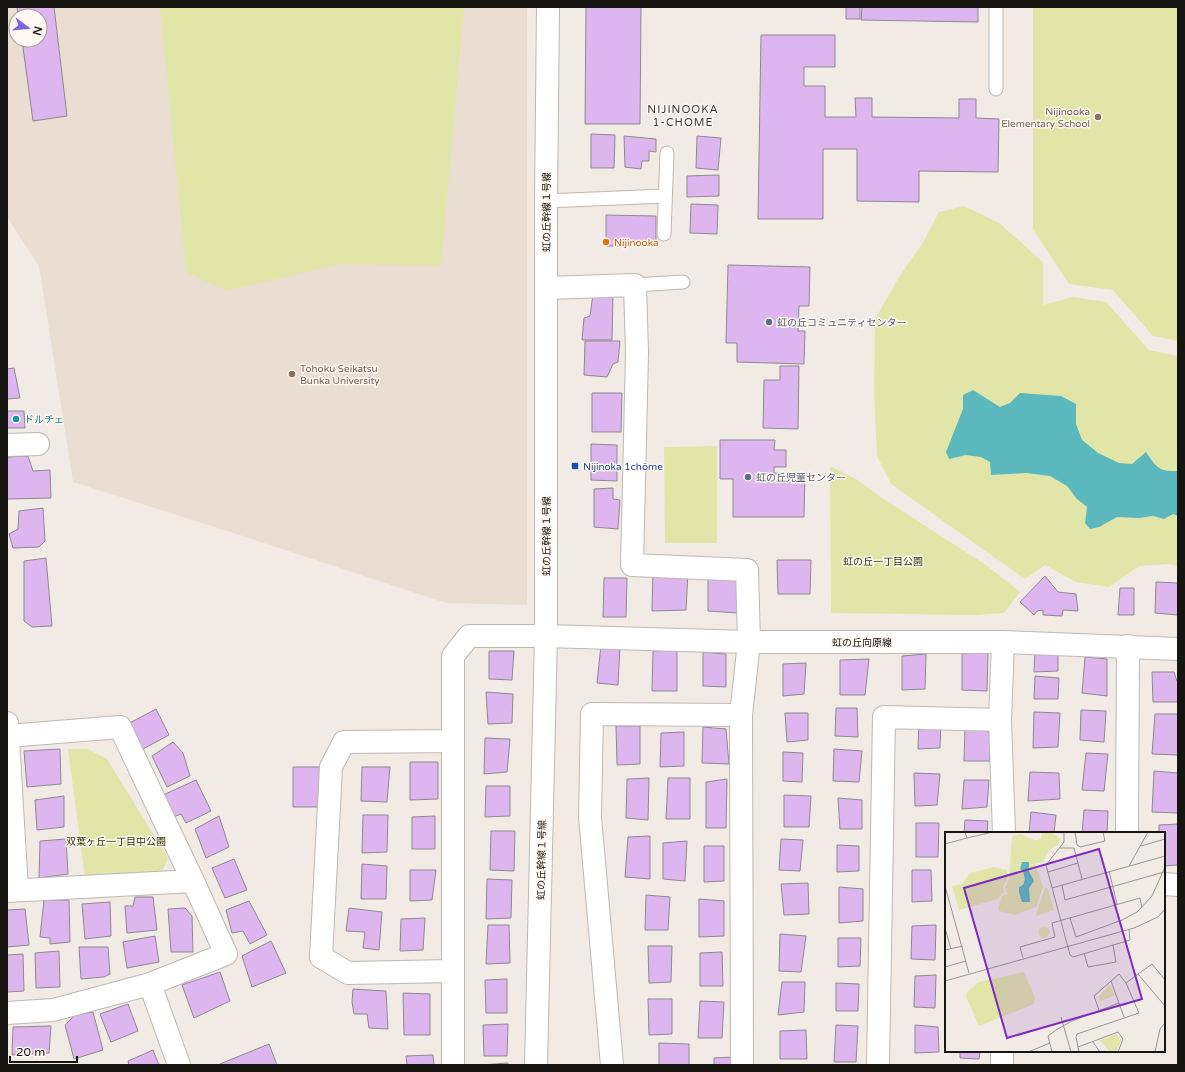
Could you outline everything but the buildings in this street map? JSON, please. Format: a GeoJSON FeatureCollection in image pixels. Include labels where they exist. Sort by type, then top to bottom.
{"type":"FeatureCollection","features":[{"type":"Feature","properties":{"kind":"street","name":"虹の丘幹線１号線"},"geometry":{"type":"LineString","coordinates":[[536,1065],[546,636],[546,201],[548,7]]}},
{"type":"Feature","properties":{"kind":"street"},"geometry":{"type":"LineString","coordinates":[[546,288],[635,285],[637,353],[632,565],[747,570],[749,642],[741,715],[742,1065]]}},
{"type":"Feature","properties":{"kind":"street"},"geometry":{"type":"LineString","coordinates":[[7,444],[38,444]]}},
{"type":"Feature","properties":{"kind":"street","name":"虹の丘向原線"},"geometry":{"type":"LineString","coordinates":[[453,741],[453,656],[469,636],[546,636],[749,642],[1002,642],[1178,649]]}},
{"type":"Feature","properties":{"kind":"street"},"geometry":{"type":"LineString","coordinates":[[1002,642],[1000,720],[1004,832]]}},
{"type":"Feature","properties":{"kind":"street"},"geometry":{"type":"LineString","coordinates":[[1127,832],[1128,646]]}},
{"type":"Feature","properties":{"kind":"street"},"geometry":{"type":"LineString","coordinates":[[612,1065],[590,817],[592,714],[741,715]]}},
{"type":"Feature","properties":{"kind":"street"},"geometry":{"type":"LineString","coordinates":[[878,1065],[884,718],[1000,720]]}},
{"type":"Feature","properties":{"kind":"street"},"geometry":{"type":"LineString","coordinates":[[7,1013],[53,1010],[150,984],[226,954],[193,881],[120,727],[8,729],[12,891],[193,881]]}},
{"type":"Feature","properties":{"kind":"street"},"geometry":{"type":"LineString","coordinates":[[452,1065],[453,971],[453,741],[344,742],[331,767],[321,957],[348,973],[453,971]]}},
{"type":"Feature","properties":{"kind":"street"},"geometry":{"type":"LineString","coordinates":[[1165,884],[1178,885]]}},
{"type":"Feature","properties":{"kind":"street"},"geometry":{"type":"LineString","coordinates":[[150,984],[179,1065]]}},
{"type":"Feature","properties":{"kind":"street"},"geometry":{"type":"LineString","coordinates":[[1002,1052],[1002,1065]]}},
{"type":"Feature","properties":{"kind":"lane"},"geometry":{"type":"LineString","coordinates":[[996,7],[996,89]]}},
{"type":"Feature","properties":{"kind":"lane"},"geometry":{"type":"LineString","coordinates":[[664,234],[667,153]]}},
{"type":"Feature","properties":{"kind":"lane"},"geometry":{"type":"LineString","coordinates":[[546,201],[665,196]]}},
{"type":"Feature","properties":{"kind":"lane"},"geometry":{"type":"LineString","coordinates":[[635,285],[683,282]]}},
{"type":"Feature","properties":{"kind":"shaded area","name":"Tohoku Seikatsu Bunka University"},"geometry":{"type":"Polygon","coordinates":[[[7,7],[527,7],[527,605],[446,603],[73,482],[39,266],[7,217],[7,7]]]}},
{"type":"Feature","properties":{"kind":"green space"},"geometry":{"type":"Polygon","coordinates":[[[160,7],[464,7],[441,266],[340,264],[227,291],[186,272],[160,7]]]}},
{"type":"Feature","properties":{"kind":"green space","name":"Nijinooka Elementary School"},"geometry":{"type":"Polygon","coordinates":[[[1033,7],[1178,7],[1178,341],[1153,336],[1113,290],[1069,284],[1033,229],[1033,7]]]}},
{"type":"Feature","properties":{"kind":"green space"},"geometry":{"type":"Polygon","coordinates":[[[964,206],[999,223],[1043,262],[1043,305],[1073,297],[1106,302],[1149,350],[1178,356],[1178,566],[1169,564],[1139,566],[1109,587],[1076,582],[1045,565],[1025,579],[891,484],[877,456],[874,393],[875,319],[899,277],[924,241],[939,212],[964,206]]]}},
{"type":"Feature","properties":{"kind":"green space"},"geometry":{"type":"Polygon","coordinates":[[[717,446],[717,543],[665,543],[664,447],[717,446]]]}},
{"type":"Feature","properties":{"kind":"green space","name":"虹の丘一丁目公園"},"geometry":{"type":"Polygon","coordinates":[[[830,466],[856,479],[882,498],[986,565],[1020,592],[1004,613],[976,615],[831,613],[830,466]]]}},
{"type":"Feature","properties":{"kind":"green space","name":"双葉ヶ丘一丁目中公園"},"geometry":{"type":"Polygon","coordinates":[[[68,749],[88,749],[107,759],[168,858],[161,874],[85,878],[68,749]]]}},
{"type":"Feature","properties":{"kind":"water"},"geometry":{"type":"Polygon","coordinates":[[[973,390],[1000,407],[1010,403],[1020,393],[1061,396],[1076,404],[1076,424],[1082,440],[1098,453],[1119,463],[1132,464],[1146,452],[1159,468],[1166,471],[1178,471],[1178,516],[1173,514],[1164,519],[1153,516],[1139,518],[1117,517],[1099,527],[1090,529],[1085,523],[1087,507],[1077,499],[1067,486],[1050,476],[1027,473],[991,475],[990,462],[981,457],[966,455],[949,459],[946,452],[963,409],[963,395],[973,390]]]}},
{"type":"Feature","properties":{"kind":"place","name":"Nijinooka Elementary School"},"geometry":{"type":"Point","coordinates":[1098,117]}},
{"type":"Feature","properties":{"kind":"place","name":"Nijinooka"},"geometry":{"type":"Point","coordinates":[606,242]}},
{"type":"Feature","properties":{"kind":"place","name":"虹の丘コミュニティセンター"},"geometry":{"type":"Point","coordinates":[769,322]}},
{"type":"Feature","properties":{"kind":"place","name":"Tohoku Seikatsu Bunka University"},"geometry":{"type":"Point","coordinates":[292,374]}},
{"type":"Feature","properties":{"kind":"place","name":"ドルチェ"},"geometry":{"type":"Point","coordinates":[16,419]}},
{"type":"Feature","properties":{"kind":"place","name":"Nijinoka 1chōme"},"geometry":{"type":"Point","coordinates":[575,466]}},
{"type":"Feature","properties":{"kind":"place","name":"虹の丘児童センター"},"geometry":{"type":"Point","coordinates":[748,477]}},
{"type":"Feature","properties":{"kind":"district","name":"NIJINOOKA 1-CHOME"},"geometry":{"type":"Point","coordinates":[683,115]}}]}
